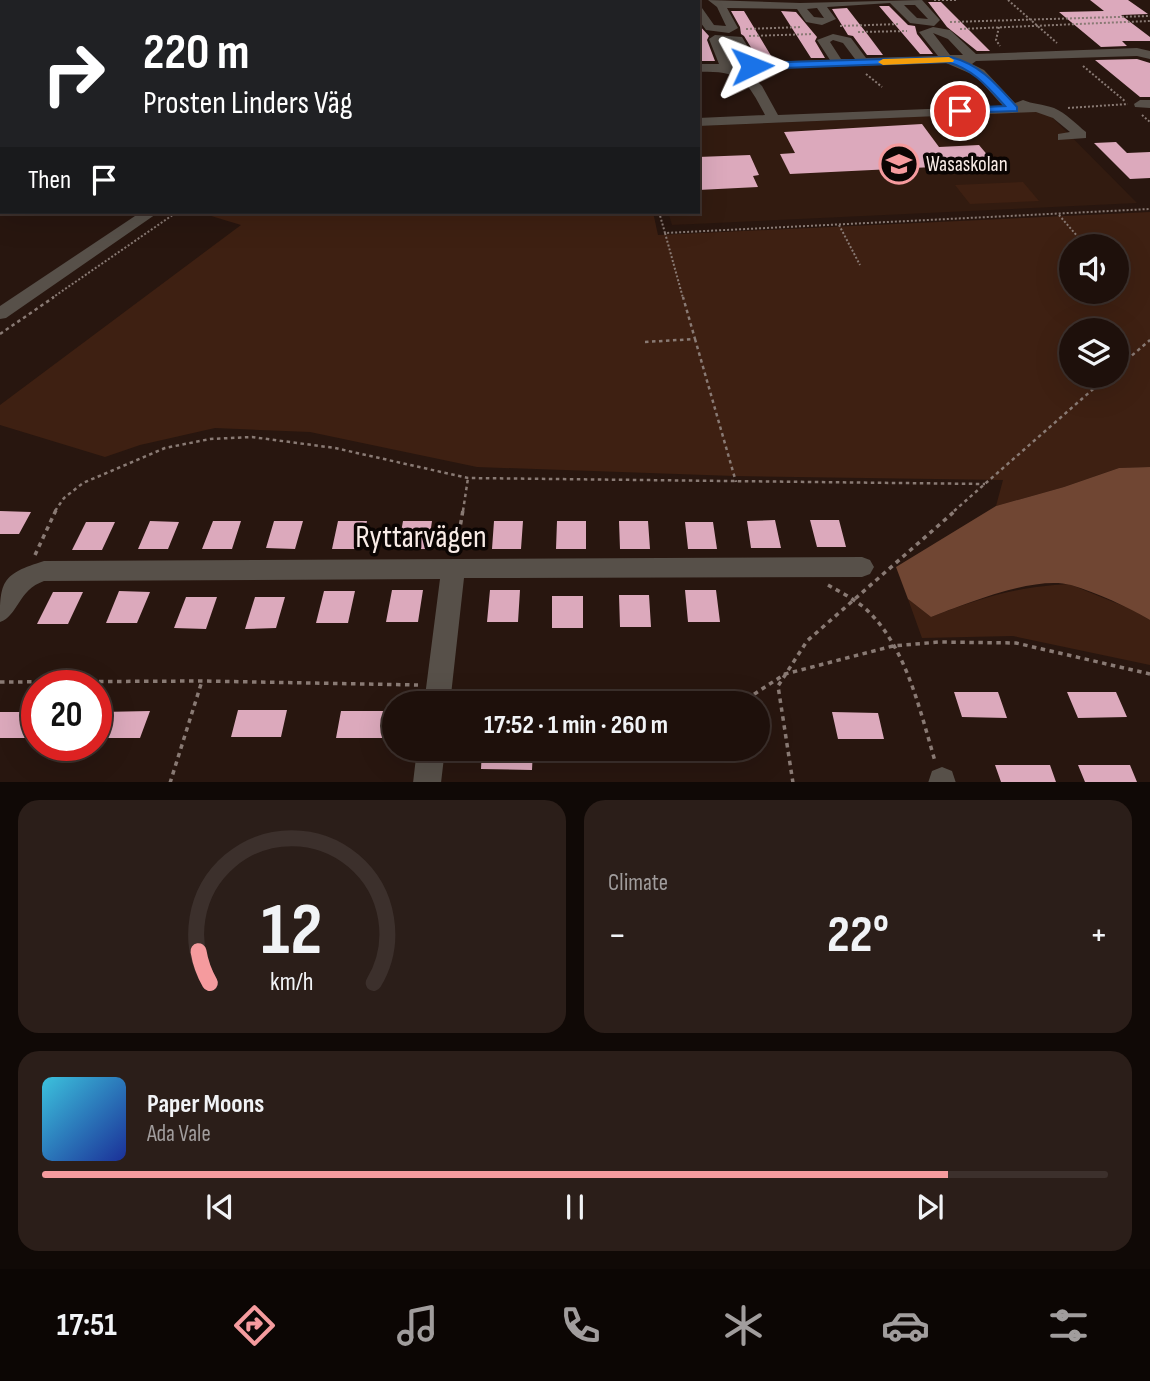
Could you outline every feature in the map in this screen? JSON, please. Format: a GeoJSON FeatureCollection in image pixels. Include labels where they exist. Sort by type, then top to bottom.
{"type":"FeatureCollection","features":[{"type":"Feature","properties":{"kind":"street"},"geometry":{"type":"LineString","coordinates":[[894,0],[914,21],[937,26],[947,32],[968,61],[1018,107]]}},
{"type":"Feature","properties":{"kind":"street"},"geometry":{"type":"LineString","coordinates":[[700,8],[718,4],[800,6],[916,1],[935,20],[937,26]]}},
{"type":"Feature","properties":{"kind":"street"},"geometry":{"type":"LineString","coordinates":[[700,12],[710,28],[729,30],[732,28],[718,4]]}},
{"type":"Feature","properties":{"kind":"street"},"geometry":{"type":"LineString","coordinates":[[800,6],[810,20],[822,22],[831,19],[820,5]]}},
{"type":"Feature","properties":{"kind":"street"},"geometry":{"type":"LineString","coordinates":[[937,26],[925,32],[947,59]]}},
{"type":"Feature","properties":{"kind":"street"},"geometry":{"type":"LineString","coordinates":[[838,63],[823,40],[833,37],[847,40],[863,62]]}},
{"type":"Feature","properties":{"kind":"street"},"geometry":{"type":"LineString","coordinates":[[726,67],[715,39],[738,38],[748,70],[773,118]]}},
{"type":"Feature","properties":{"kind":"street"},"geometry":{"type":"LineString","coordinates":[[1114,45],[1150,43]]}},
{"type":"Feature","properties":{"kind":"street"},"geometry":{"type":"LineString","coordinates":[[700,68],[748,70],[863,62],[947,59],[968,61],[1137,52],[1150,55]]}},
{"type":"Feature","properties":{"kind":"street"},"geometry":{"type":"LineString","coordinates":[[700,122],[1018,107],[1040,108],[1060,115],[1081,135],[1063,137]]}},
{"type":"Feature","properties":{"kind":"street"},"geometry":{"type":"LineString","coordinates":[[0,314],[148,214]]}},
{"type":"Feature","properties":{"kind":"street","name":"Ryttarvägen"},"geometry":{"type":"LineString","coordinates":[[25,576],[44,571],[112,569],[862,567]]}},
{"type":"Feature","properties":{"kind":"street"},"geometry":{"type":"LineString","coordinates":[[438,691],[453,569]]}},
{"type":"Feature","properties":{"kind":"street"},"geometry":{"type":"LineString","coordinates":[[0,612],[12,590],[25,576]]}},
{"type":"Feature","properties":{"kind":"street"},"geometry":{"type":"LineString","coordinates":[[426,782],[429,761]]}},
{"type":"Feature","properties":{"kind":"path"},"geometry":{"type":"LineString","coordinates":[[916,1],[956,0]]}},
{"type":"Feature","properties":{"kind":"path"},"geometry":{"type":"LineString","coordinates":[[937,26],[1150,16]]}},
{"type":"Feature","properties":{"kind":"path"},"geometry":{"type":"LineString","coordinates":[[937,26],[1150,21]]}},
{"type":"Feature","properties":{"kind":"path"},"geometry":{"type":"LineString","coordinates":[[1040,108],[1145,104]]}},
{"type":"Feature","properties":{"kind":"path"},"geometry":{"type":"LineString","coordinates":[[665,233],[1150,209]]}},
{"type":"Feature","properties":{"kind":"path"},"geometry":{"type":"LineString","coordinates":[[0,334],[174,214]]}},
{"type":"Feature","properties":{"kind":"path"},"geometry":{"type":"LineString","coordinates":[[660,214],[736,482]]}},
{"type":"Feature","properties":{"kind":"path"},"geometry":{"type":"LineString","coordinates":[[1059,215],[1076,234]]}},
{"type":"Feature","properties":{"kind":"path"},"geometry":{"type":"LineString","coordinates":[[839,225],[860,265]]}},
{"type":"Feature","properties":{"kind":"path"},"geometry":{"type":"LineString","coordinates":[[645,342],[695,339]]}},
{"type":"Feature","properties":{"kind":"path"},"geometry":{"type":"LineString","coordinates":[[1129,358],[1150,340]]}},
{"type":"Feature","properties":{"kind":"path"},"geometry":{"type":"LineString","coordinates":[[793,782],[778,686],[807,642],[1094,388]]}},
{"type":"Feature","properties":{"kind":"path"},"geometry":{"type":"LineString","coordinates":[[25,576],[62,501],[77,485],[141,455],[191,440],[251,435],[310,441],[412,468],[468,478],[985,484]]}},
{"type":"Feature","properties":{"kind":"path"},"geometry":{"type":"LineString","coordinates":[[453,569],[468,478]]}},
{"type":"Feature","properties":{"kind":"path"},"geometry":{"type":"LineString","coordinates":[[798,568],[853,600],[871,614],[893,646],[909,682],[942,782]]}},
{"type":"Feature","properties":{"kind":"path"},"geometry":{"type":"LineString","coordinates":[[759,691],[785,674],[893,646],[939,642],[1016,643],[1150,674]]}},
{"type":"Feature","properties":{"kind":"path"},"geometry":{"type":"LineString","coordinates":[[0,682],[202,681],[399,691]]}},
{"type":"Feature","properties":{"kind":"path"},"geometry":{"type":"LineString","coordinates":[[170,782],[202,681]]}},
{"type":"Feature","properties":{"kind":"shaded area","name":"Wasaskolan"},"geometry":{"type":"Polygon","coordinates":[[[1046,111],[1137,203],[672,225],[669,214],[700,214],[700,126],[1046,111]]]}},
{"type":"Feature","properties":{"kind":"shaded area"},"geometry":{"type":"Polygon","coordinates":[[[1023,182],[1039,201],[970,204],[955,185],[1023,182]]]}},
{"type":"Feature","properties":{"kind":"shaded area"},"geometry":{"type":"Polygon","coordinates":[[[1150,212],[1150,467],[1119,468],[996,506],[1003,480],[734,476],[477,467],[310,432],[215,428],[140,445],[105,457],[0,425],[0,405],[241,225],[205,214],[653,214],[658,235],[1150,212]]]}},
{"type":"Feature","properties":{"kind":"shaded area"},"geometry":{"type":"Polygon","coordinates":[[[1150,467],[1150,620],[1091,592],[1056,583],[1000,592],[931,617],[908,599],[896,567],[996,506],[1119,468],[1150,467]]]}},
{"type":"Feature","properties":{"kind":"shaded area"},"geometry":{"type":"Polygon","coordinates":[[[1069,584],[1131,609],[1150,620],[1150,665],[1013,636],[922,638],[908,599],[931,617],[998,594],[1069,584]]]}},
{"type":"Feature","properties":{"kind":"building"},"geometry":{"type":"Polygon","coordinates":[[[1090,0],[1128,0],[1148,14],[1121,15],[1150,37],[1150,41],[1122,41],[1127,46],[1101,47],[1059,12],[1104,11],[1090,0]]]}},
{"type":"Feature","properties":{"kind":"building"},"geometry":{"type":"Polygon","coordinates":[[[928,2],[941,2],[990,51],[977,51],[947,27],[928,2]]]}},
{"type":"Feature","properties":{"kind":"building"},"geometry":{"type":"Polygon","coordinates":[[[879,6],[889,6],[908,25],[915,26],[917,34],[933,54],[920,54],[879,6]]]}},
{"type":"Feature","properties":{"kind":"building"},"geometry":{"type":"Polygon","coordinates":[[[847,8],[883,55],[867,55],[853,36],[848,35],[832,9],[847,8]]]}},
{"type":"Feature","properties":{"kind":"building"},"geometry":{"type":"Polygon","coordinates":[[[731,11],[744,11],[773,59],[758,59],[741,34],[731,11]]]}},
{"type":"Feature","properties":{"kind":"building"},"geometry":{"type":"Polygon","coordinates":[[[781,11],[796,12],[817,37],[815,41],[825,58],[811,58],[781,11]]]}},
{"type":"Feature","properties":{"kind":"building"},"geometry":{"type":"Polygon","coordinates":[[[700,26],[709,36],[707,40],[715,61],[701,61],[700,26]]]}},
{"type":"Feature","properties":{"kind":"building"},"geometry":{"type":"Polygon","coordinates":[[[1137,59],[1150,63],[1150,97],[1140,97],[1095,60],[1137,59]]]}},
{"type":"Feature","properties":{"kind":"building"},"geometry":{"type":"Polygon","coordinates":[[[922,124],[939,147],[979,145],[995,164],[790,174],[780,154],[795,153],[784,132],[922,124]]]}},
{"type":"Feature","properties":{"kind":"building"},"geometry":{"type":"Polygon","coordinates":[[[1116,142],[1127,153],[1150,152],[1150,178],[1130,179],[1094,143],[1116,142]]]}},
{"type":"Feature","properties":{"kind":"building"},"geometry":{"type":"Polygon","coordinates":[[[750,155],[759,175],[753,176],[758,187],[700,190],[700,157],[750,155]]]}},
{"type":"Feature","properties":{"kind":"building"},"geometry":{"type":"Polygon","coordinates":[[[0,511],[31,512],[19,534],[0,534],[0,511]]]}},
{"type":"Feature","properties":{"kind":"building"},"geometry":{"type":"Polygon","coordinates":[[[775,520],[781,548],[751,548],[747,521],[775,520]]]}},
{"type":"Feature","properties":{"kind":"building"},"geometry":{"type":"Polygon","coordinates":[[[810,520],[839,520],[846,547],[817,547],[810,520]]]}},
{"type":"Feature","properties":{"kind":"building"},"geometry":{"type":"Polygon","coordinates":[[[150,521],[179,522],[168,549],[138,549],[150,521]]]}},
{"type":"Feature","properties":{"kind":"building"},"geometry":{"type":"Polygon","coordinates":[[[213,521],[241,521],[232,549],[202,549],[213,521]]]}},
{"type":"Feature","properties":{"kind":"building"},"geometry":{"type":"Polygon","coordinates":[[[274,521],[303,521],[295,549],[266,548],[274,521]]]}},
{"type":"Feature","properties":{"kind":"building"},"geometry":{"type":"Polygon","coordinates":[[[338,521],[367,521],[361,549],[332,549],[338,521]]]}},
{"type":"Feature","properties":{"kind":"building"},"geometry":{"type":"Polygon","coordinates":[[[403,521],[432,521],[428,549],[398,549],[403,521]]]}},
{"type":"Feature","properties":{"kind":"building"},"geometry":{"type":"Polygon","coordinates":[[[494,521],[523,521],[521,549],[492,549],[494,521]]]}},
{"type":"Feature","properties":{"kind":"building"},"geometry":{"type":"Polygon","coordinates":[[[557,521],[586,521],[586,549],[556,549],[557,521]]]}},
{"type":"Feature","properties":{"kind":"building"},"geometry":{"type":"Polygon","coordinates":[[[619,521],[648,521],[650,549],[620,549],[619,521]]]}},
{"type":"Feature","properties":{"kind":"building"},"geometry":{"type":"Polygon","coordinates":[[[86,522],[115,522],[102,550],[72,550],[86,522]]]}},
{"type":"Feature","properties":{"kind":"building"},"geometry":{"type":"Polygon","coordinates":[[[685,522],[713,522],[717,549],[688,549],[685,522]]]}},
{"type":"Feature","properties":{"kind":"building"},"geometry":{"type":"Polygon","coordinates":[[[392,590],[423,590],[418,622],[386,622],[392,590]]]}},
{"type":"Feature","properties":{"kind":"building"},"geometry":{"type":"Polygon","coordinates":[[[490,590],[520,590],[518,622],[487,622],[490,590]]]}},
{"type":"Feature","properties":{"kind":"building"},"geometry":{"type":"Polygon","coordinates":[[[685,590],[716,590],[720,622],[688,622],[685,590]]]}},
{"type":"Feature","properties":{"kind":"building"},"geometry":{"type":"Polygon","coordinates":[[[119,591],[150,592],[137,623],[106,623],[119,591]]]}},
{"type":"Feature","properties":{"kind":"building"},"geometry":{"type":"Polygon","coordinates":[[[324,591],[355,591],[348,623],[316,623],[324,591]]]}},
{"type":"Feature","properties":{"kind":"building"},"geometry":{"type":"Polygon","coordinates":[[[53,592],[83,592],[68,624],[37,624],[53,592]]]}},
{"type":"Feature","properties":{"kind":"building"},"geometry":{"type":"Polygon","coordinates":[[[619,595],[649,595],[651,627],[620,627],[619,595]]]}},
{"type":"Feature","properties":{"kind":"building"},"geometry":{"type":"Polygon","coordinates":[[[552,596],[583,596],[583,628],[552,628],[552,596]]]}},
{"type":"Feature","properties":{"kind":"building"},"geometry":{"type":"Polygon","coordinates":[[[186,597],[217,597],[206,629],[174,628],[186,597]]]}},
{"type":"Feature","properties":{"kind":"building"},"geometry":{"type":"Polygon","coordinates":[[[255,597],[285,597],[276,628],[245,629],[255,597]]]}},
{"type":"Feature","properties":{"kind":"building"},"geometry":{"type":"Polygon","coordinates":[[[954,692],[998,692],[1007,718],[962,717],[954,692]]]}},
{"type":"Feature","properties":{"kind":"building"},"geometry":{"type":"Polygon","coordinates":[[[1067,692],[1116,692],[1127,717],[1078,718],[1067,692]]]}},
{"type":"Feature","properties":{"kind":"building"},"geometry":{"type":"Polygon","coordinates":[[[238,710],[287,710],[281,737],[231,737],[238,710]]]}},
{"type":"Feature","properties":{"kind":"building"},"geometry":{"type":"Polygon","coordinates":[[[150,711],[140,738],[112,738],[112,712],[150,711]]]}},
{"type":"Feature","properties":{"kind":"building"},"geometry":{"type":"Polygon","coordinates":[[[341,711],[382,711],[382,738],[336,738],[341,711]]]}},
{"type":"Feature","properties":{"kind":"building"},"geometry":{"type":"Polygon","coordinates":[[[0,712],[21,712],[21,738],[0,738],[0,712]]]}},
{"type":"Feature","properties":{"kind":"building"},"geometry":{"type":"Polygon","coordinates":[[[832,712],[878,713],[884,739],[838,739],[832,712]]]}},
{"type":"Feature","properties":{"kind":"building"},"geometry":{"type":"Polygon","coordinates":[[[481,761],[532,761],[532,770],[481,769],[481,761]]]}},
{"type":"Feature","properties":{"kind":"building"},"geometry":{"type":"Polygon","coordinates":[[[995,765],[1050,765],[1056,782],[1001,782],[995,765]]]}},
{"type":"Feature","properties":{"kind":"building"},"geometry":{"type":"Polygon","coordinates":[[[1078,765],[1130,765],[1137,782],[1085,782],[1078,765]]]}},
{"type":"Feature","properties":{"kind":"slow traffic"},"geometry":{"type":"LineString","coordinates":[[883,62],[949,60]]}},
{"type":"Feature","properties":{"kind":"place","name":"Wasaskolan"},"geometry":{"type":"Point","coordinates":[899,164]}},
{"type":"Feature","properties":{"kind":"route"},"geometry":{"type":"LineString","coordinates":[[752,66],[947,59],[980,73],[1013,109],[960,111]]}}]}
